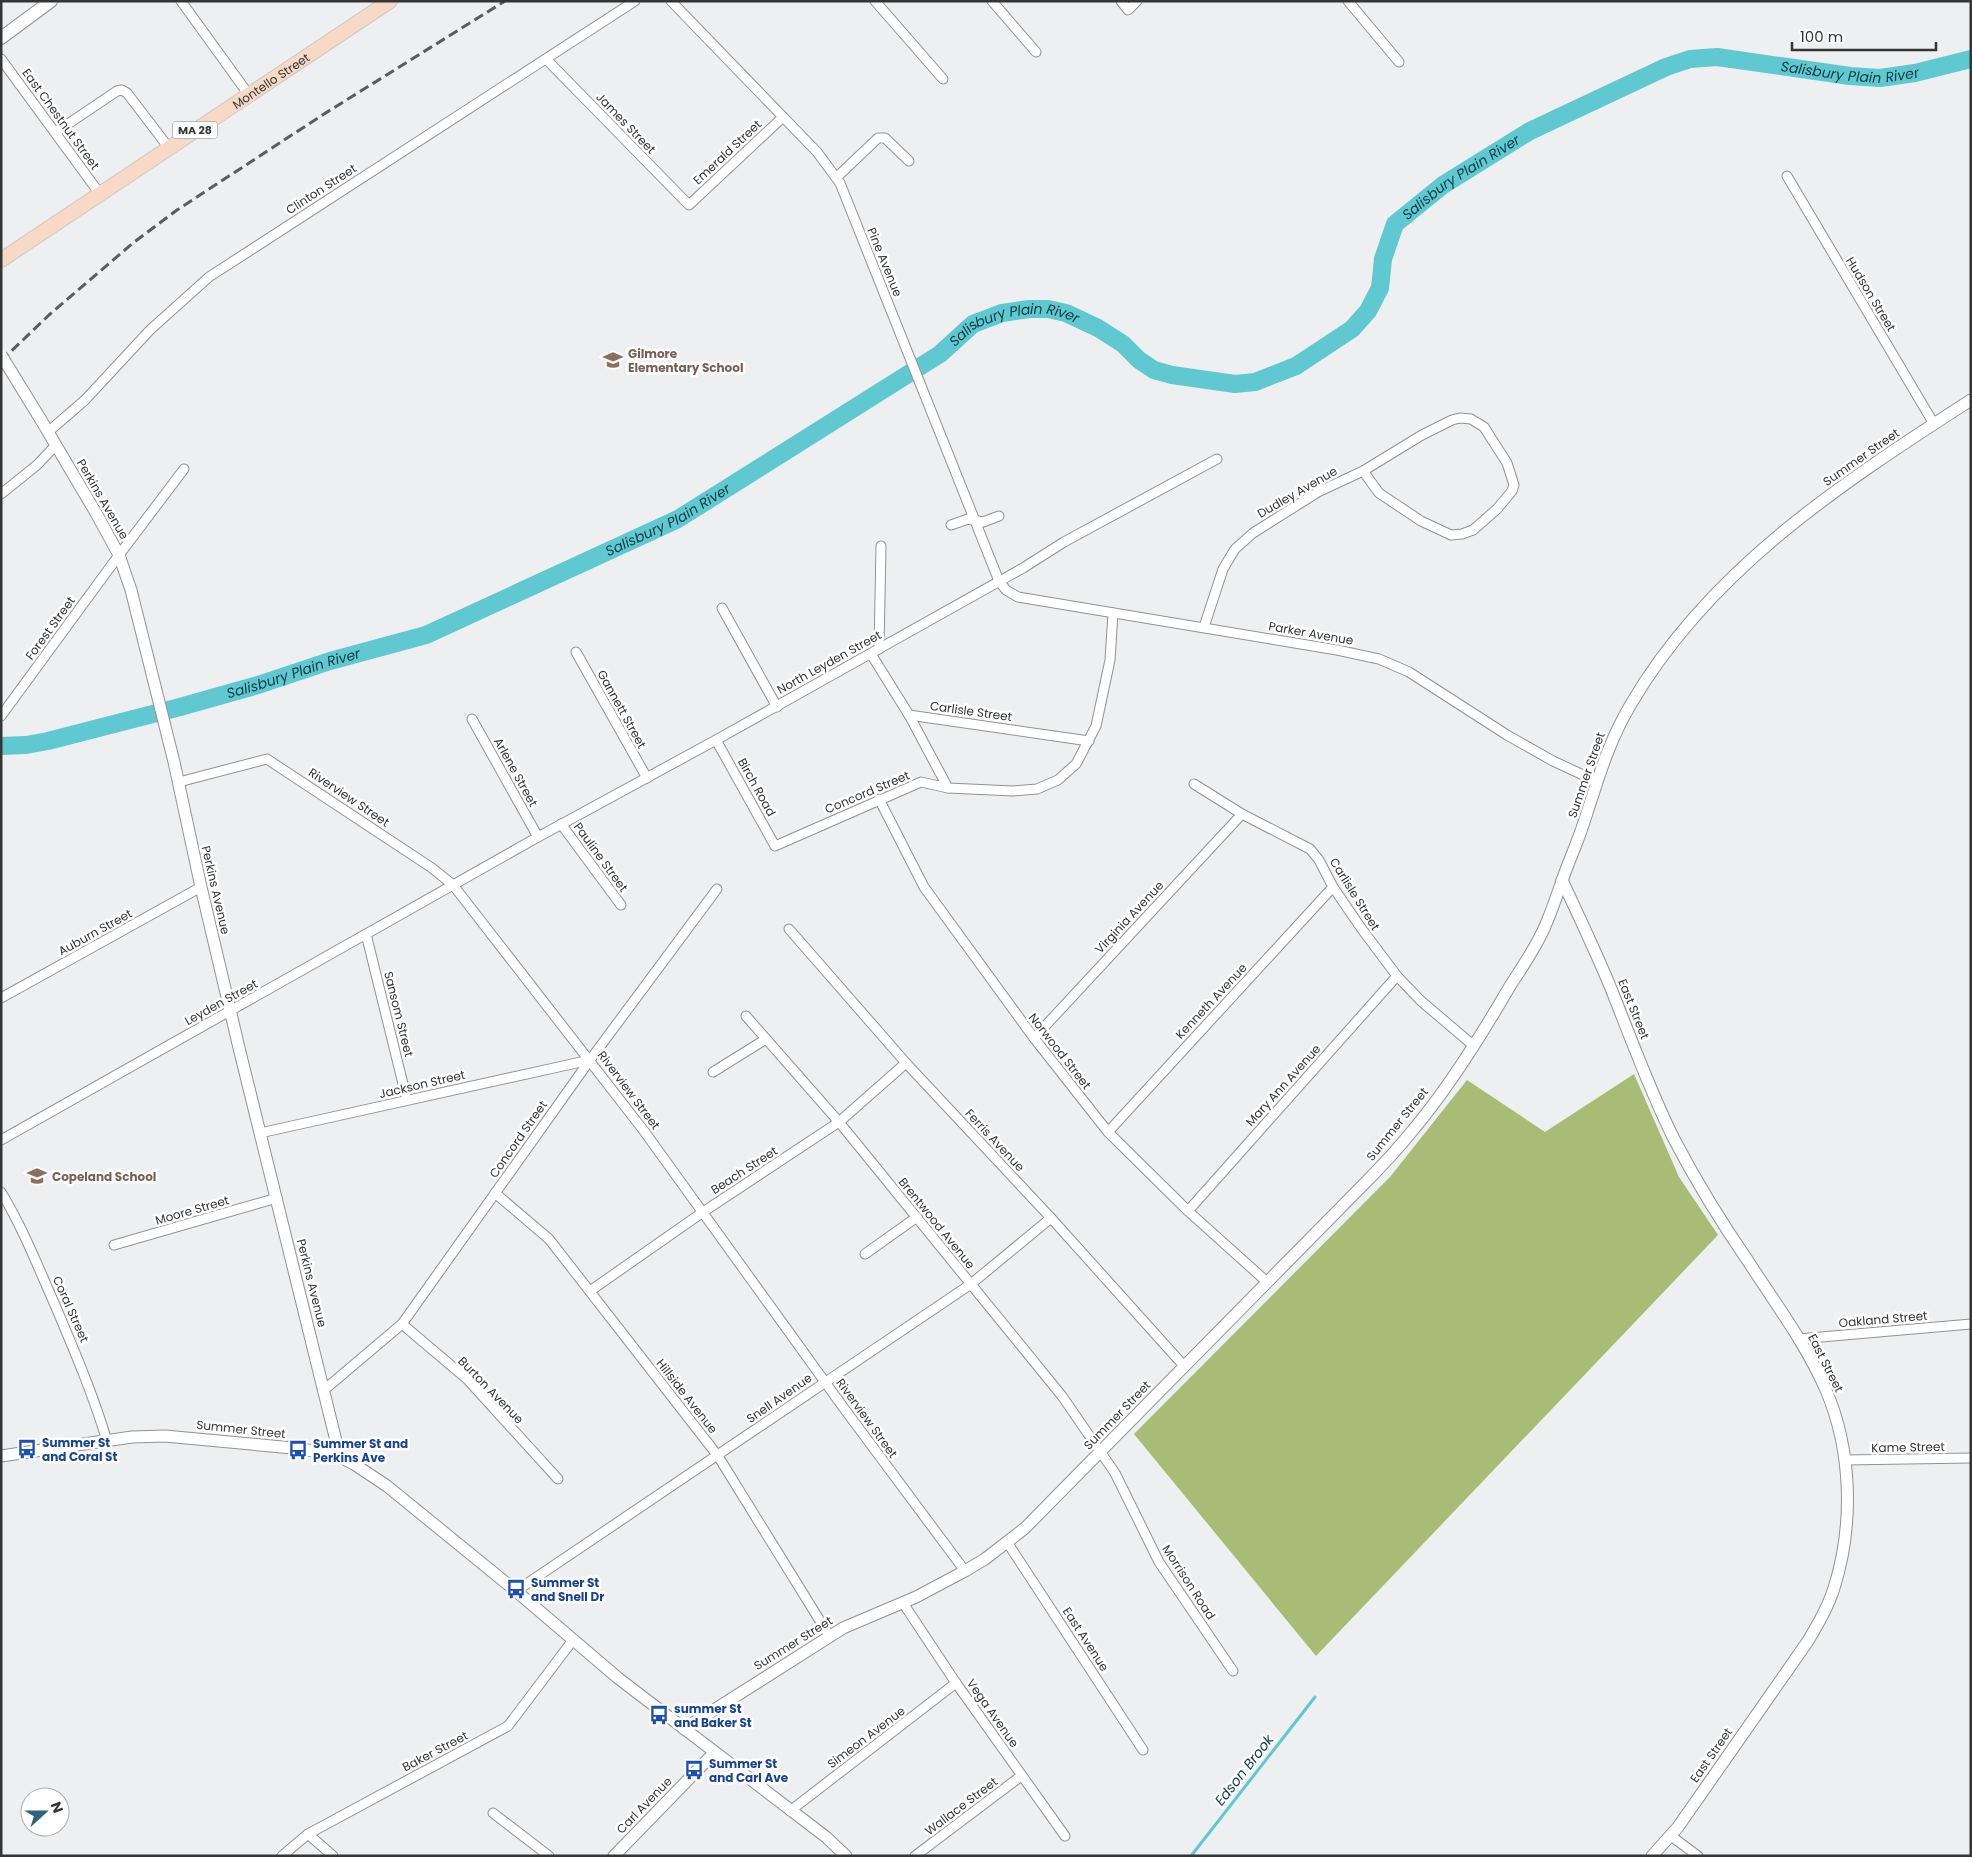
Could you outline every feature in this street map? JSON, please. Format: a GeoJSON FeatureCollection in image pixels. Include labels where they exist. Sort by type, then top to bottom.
{"type":"FeatureCollection","features":[{"type":"Feature","properties":{"kind":"main road"},"geometry":{"type":"LineString","coordinates":[[1,38],[51,1]]}},
{"type":"Feature","properties":{"kind":"main road","name":"Montello Street"},"geometry":{"type":"LineString","coordinates":[[1,260],[390,1]]}},
{"type":"Feature","properties":{"kind":"street"},"geometry":{"type":"LineString","coordinates":[[181,1],[249,95]]}},
{"type":"Feature","properties":{"kind":"street","name":"Clinton Street"},"geometry":{"type":"LineString","coordinates":[[48,432],[85,400],[150,330],[209,277],[635,1]]}},
{"type":"Feature","properties":{"kind":"street","name":"Pine Avenue"},"geometry":{"type":"LineString","coordinates":[[671,1],[823,159],[837,177],[999,581]]}},
{"type":"Feature","properties":{"kind":"street"},"geometry":{"type":"LineString","coordinates":[[875,1],[943,80]]}},
{"type":"Feature","properties":{"kind":"street"},"geometry":{"type":"LineString","coordinates":[[992,1],[1036,52]]}},
{"type":"Feature","properties":{"kind":"street"},"geometry":{"type":"LineString","coordinates":[[1121,1],[1128,10],[1137,1]]}},
{"type":"Feature","properties":{"kind":"street"},"geometry":{"type":"LineString","coordinates":[[1348,1],[1399,62]]}},
{"type":"Feature","properties":{"kind":"street","name":"East Chestnut Street"},"geometry":{"type":"LineString","coordinates":[[1,59],[100,194]]}},
{"type":"Feature","properties":{"kind":"street","name":"James Street"},"geometry":{"type":"LineString","coordinates":[[546,59],[689,205]]}},
{"type":"Feature","properties":{"kind":"street"},"geometry":{"type":"LineString","coordinates":[[56,132],[122,90],[127,93],[169,148]]}},
{"type":"Feature","properties":{"kind":"street","name":"Emerald Street"},"geometry":{"type":"LineString","coordinates":[[689,205],[783,117]]}},
{"type":"Feature","properties":{"kind":"street"},"geometry":{"type":"LineString","coordinates":[[837,177],[878,138],[885,138],[909,161]]}},
{"type":"Feature","properties":{"kind":"street","name":"Hudson Street"},"geometry":{"type":"LineString","coordinates":[[1787,176],[1934,424]]}},
{"type":"Feature","properties":{"kind":"street","name":"Perkins Avenue"},"geometry":{"type":"LineString","coordinates":[[1,355],[96,513],[119,555],[131,590],[179,782],[230,1011],[340,1457]]}},
{"type":"Feature","properties":{"kind":"street","name":"Summer Street"},"geometry":{"type":"LineString","coordinates":[[684,1729],[843,1628],[903,1603],[965,1571],[985,1559],[1025,1528],[1335,1214],[1402,1144],[1424,1116],[1474,1046],[1545,928],[1582,827],[1596,781],[1617,729],[1648,676],[1725,582],[1761,549],[1841,486],[1971,400]]}},
{"type":"Feature","properties":{"kind":"street","name":"Dudley Avenue"},"geometry":{"type":"LineString","coordinates":[[1204,627],[1223,568],[1228,558],[1244,541],[1277,516],[1318,492],[1363,471],[1422,435],[1448,422],[1465,418],[1476,421],[1484,427],[1503,455],[1514,485],[1497,509],[1473,530],[1451,535],[1434,528],[1379,493],[1363,471]]}},
{"type":"Feature","properties":{"kind":"street"},"geometry":{"type":"LineString","coordinates":[[1,494],[37,466],[55,446]]}},
{"type":"Feature","properties":{"kind":"street","name":"North Leyden Street"},"geometry":{"type":"LineString","coordinates":[[453,885],[871,654],[1056,547],[1216,459]]}},
{"type":"Feature","properties":{"kind":"street","name":"Forest Street"},"geometry":{"type":"LineString","coordinates":[[1,716],[184,469]]}},
{"type":"Feature","properties":{"kind":"street"},"geometry":{"type":"LineString","coordinates":[[951,525],[968,519],[983,522],[1000,516]]}},
{"type":"Feature","properties":{"kind":"street"},"geometry":{"type":"LineString","coordinates":[[879,648],[881,546]]}},
{"type":"Feature","properties":{"kind":"street","name":"Parker Avenue"},"geometry":{"type":"LineString","coordinates":[[999,581],[1006,590],[1018,597],[1337,650],[1389,662],[1409,672],[1506,735],[1553,761],[1596,781]]}},
{"type":"Feature","properties":{"kind":"street"},"geometry":{"type":"LineString","coordinates":[[722,608],[777,706]]}},
{"type":"Feature","properties":{"kind":"street","name":"Concord Street"},"geometry":{"type":"LineString","coordinates":[[775,846],[921,782],[948,788],[1013,791],[1044,787],[1058,780],[1070,770],[1080,757],[1098,718],[1107,674],[1113,613]]}},
{"type":"Feature","properties":{"kind":"street","name":"Gannett Street"},"geometry":{"type":"LineString","coordinates":[[576,652],[647,778]]}},
{"type":"Feature","properties":{"kind":"street"},"geometry":{"type":"LineString","coordinates":[[871,654],[909,715],[948,788]]}},
{"type":"Feature","properties":{"kind":"street","name":"Carlisle Street"},"geometry":{"type":"LineString","coordinates":[[909,715],[1089,741]]}},
{"type":"Feature","properties":{"kind":"street","name":"Arlene Street"},"geometry":{"type":"LineString","coordinates":[[472,719],[538,837]]}},
{"type":"Feature","properties":{"kind":"street","name":"Birch Road"},"geometry":{"type":"LineString","coordinates":[[716,740],[775,846]]}},
{"type":"Feature","properties":{"kind":"street","name":"Riverview Street"},"geometry":{"type":"LineString","coordinates":[[179,782],[267,759],[432,868],[453,885],[590,1060],[965,1571]]}},
{"type":"Feature","properties":{"kind":"street","name":"Carlisle Street"},"geometry":{"type":"LineString","coordinates":[[1194,784],[1242,814],[1310,848],[1319,860],[1333,887],[1397,976],[1421,1001],[1474,1046]]}},
{"type":"Feature","properties":{"kind":"street","name":"Norwood Street"},"geometry":{"type":"LineString","coordinates":[[879,799],[924,887],[1034,1038],[1108,1132],[1188,1211],[1267,1282]]}},
{"type":"Feature","properties":{"kind":"street","name":"Virginia Avenue"},"geometry":{"type":"LineString","coordinates":[[1034,1038],[1242,814]]}},
{"type":"Feature","properties":{"kind":"street","name":"Pauline Street"},"geometry":{"type":"LineString","coordinates":[[561,824],[621,906]]}},
{"type":"Feature","properties":{"kind":"street","name":"East Street"},"geometry":{"type":"LineString","coordinates":[[1562,880],[1611,988],[1647,1079],[1673,1137],[1720,1218],[1798,1339],[1825,1390],[1834,1413],[1845,1460],[1847,1527],[1834,1589],[1823,1615],[1792,1665],[1670,1836],[1652,1856]]}},
{"type":"Feature","properties":{"kind":"street","name":"Leyden Street"},"geometry":{"type":"LineString","coordinates":[[1,1140],[453,885]]}},
{"type":"Feature","properties":{"kind":"street","name":"Auburn Street"},"geometry":{"type":"LineString","coordinates":[[1,998],[201,887]]}},
{"type":"Feature","properties":{"kind":"street","name":"Kenneth Avenue"},"geometry":{"type":"LineString","coordinates":[[1108,1132],[1333,887]]}},
{"type":"Feature","properties":{"kind":"street","name":"Concord Street"},"geometry":{"type":"LineString","coordinates":[[324,1390],[402,1324],[590,1060],[717,889]]}},
{"type":"Feature","properties":{"kind":"street","name":"Ferris Avenue"},"geometry":{"type":"LineString","coordinates":[[790,929],[906,1063],[1051,1218],[1184,1366]]}},
{"type":"Feature","properties":{"kind":"street","name":"Sansom Street"},"geometry":{"type":"LineString","coordinates":[[366,934],[407,1100]]}},
{"type":"Feature","properties":{"kind":"street","name":"Mary Ann Avenue"},"geometry":{"type":"LineString","coordinates":[[1188,1211],[1397,976]]}},
{"type":"Feature","properties":{"kind":"street","name":"Brentwood Avenue"},"geometry":{"type":"LineString","coordinates":[[746,1016],[838,1122],[1042,1369],[1101,1451]]}},
{"type":"Feature","properties":{"kind":"street"},"geometry":{"type":"LineString","coordinates":[[713,1072],[766,1040]]}},
{"type":"Feature","properties":{"kind":"street","name":"Jackson Street"},"geometry":{"type":"LineString","coordinates":[[260,1133],[590,1060]]}},
{"type":"Feature","properties":{"kind":"street","name":"Beach Street"},"geometry":{"type":"LineString","coordinates":[[590,1291],[703,1212],[838,1122],[906,1063]]}},
{"type":"Feature","properties":{"kind":"street","name":"Coral Street"},"geometry":{"type":"LineString","coordinates":[[1,1192],[18,1220],[78,1356],[96,1403],[107,1440]]}},
{"type":"Feature","properties":{"kind":"street","name":"Hillside Avenue"},"geometry":{"type":"LineString","coordinates":[[495,1194],[548,1239],[718,1456],[830,1637]]}},
{"type":"Feature","properties":{"kind":"street","name":"Moore Street"},"geometry":{"type":"LineString","coordinates":[[114,1245],[277,1198]]}},
{"type":"Feature","properties":{"kind":"street"},"geometry":{"type":"LineString","coordinates":[[865,1254],[917,1217]]}},
{"type":"Feature","properties":{"kind":"street","name":"Snell Avenue"},"geometry":{"type":"LineString","coordinates":[[516,1591],[971,1284],[1051,1218]]}},
{"type":"Feature","properties":{"kind":"street","name":"Burton Avenue"},"geometry":{"type":"LineString","coordinates":[[402,1324],[467,1379],[558,1479]]}},
{"type":"Feature","properties":{"kind":"street","name":"Oakland Street"},"geometry":{"type":"LineString","coordinates":[[1798,1339],[1971,1324]]}},
{"type":"Feature","properties":{"kind":"street","name":"Summer Street"},"geometry":{"type":"LineString","coordinates":[[1,1456],[107,1440],[143,1436],[180,1436],[288,1447],[340,1457],[387,1486],[516,1591],[618,1678],[826,1837],[846,1856]]}},
{"type":"Feature","properties":{"kind":"street","name":"Morrison Road"},"geometry":{"type":"LineString","coordinates":[[1101,1451],[1115,1473],[1159,1562],[1233,1671]]}},
{"type":"Feature","properties":{"kind":"street","name":"Kame Street"},"geometry":{"type":"LineString","coordinates":[[1845,1460],[1971,1458]]}},
{"type":"Feature","properties":{"kind":"street","name":"East Avenue"},"geometry":{"type":"LineString","coordinates":[[1007,1542],[1143,1750]]}},
{"type":"Feature","properties":{"kind":"street","name":"Vega Avenue"},"geometry":{"type":"LineString","coordinates":[[903,1603],[956,1683],[1065,1836]]}},
{"type":"Feature","properties":{"kind":"street","name":"Baker Street"},"geometry":{"type":"LineString","coordinates":[[282,1856],[308,1834],[508,1726],[574,1640]]}},
{"type":"Feature","properties":{"kind":"street","name":"Simeon Avenue"},"geometry":{"type":"LineString","coordinates":[[790,1811],[956,1683]]}},
{"type":"Feature","properties":{"kind":"street","name":"Carl Avenue"},"geometry":{"type":"LineString","coordinates":[[614,1856],[714,1753]]}},
{"type":"Feature","properties":{"kind":"street","name":"Wallace Street"},"geometry":{"type":"LineString","coordinates":[[915,1856],[1021,1776]]}},
{"type":"Feature","properties":{"kind":"street"},"geometry":{"type":"LineString","coordinates":[[493,1812],[549,1856]]}},
{"type":"Feature","properties":{"kind":"street"},"geometry":{"type":"LineString","coordinates":[[308,1834],[333,1856]]}},
{"type":"Feature","properties":{"kind":"street"},"geometry":{"type":"LineString","coordinates":[[1670,1836],[1698,1856]]}},
{"type":"Feature","properties":{"kind":"green space"},"geometry":{"type":"Polygon","coordinates":[[[1634,1074],[1679,1177],[1718,1235],[1316,1656],[1134,1434],[1390,1177],[1467,1080],[1545,1132],[1634,1074]]]}},
{"type":"Feature","properties":{"kind":"waterway","name":"Salisbury Plain River"},"geometry":{"type":"LineString","coordinates":[[1,746],[26,745],[48,741],[180,707],[258,685],[330,661],[426,635],[678,519],[940,354],[973,324],[1002,313],[1029,309],[1048,309],[1066,313],[1098,328],[1123,344],[1139,360],[1154,370],[1172,375],[1235,384],[1255,382],[1296,366],[1352,329],[1368,311],[1380,288],[1383,259],[1395,224],[1443,185],[1530,131],[1666,67],[1690,59],[1717,57],[1850,76],[1880,78],[1915,73],[1971,59]]}},
{"type":"Feature","properties":{"kind":"waterway","name":"Edson Brook"},"geometry":{"type":"LineString","coordinates":[[1191,1856],[1315,1697]]}},
{"type":"Feature","properties":{"kind":"railway"},"geometry":{"type":"LineString","coordinates":[[1,361],[49,315],[133,243],[177,210],[324,114],[505,1]]}},
{"type":"Feature","properties":{"kind":"place","name":"Gilmore Elementary School"},"geometry":{"type":"Point","coordinates":[613,360]}},
{"type":"Feature","properties":{"kind":"place","name":"Copeland School"},"geometry":{"type":"Point","coordinates":[37,1176]}},
{"type":"Feature","properties":{"kind":"place","name":"Summer St and Coral St"},"geometry":{"type":"Point","coordinates":[27,1449]}},
{"type":"Feature","properties":{"kind":"place","name":"Summer St and Perkins Ave"},"geometry":{"type":"Point","coordinates":[298,1450]}},
{"type":"Feature","properties":{"kind":"place","name":"Summer St and Snell Dr"},"geometry":{"type":"Point","coordinates":[516,1589]}},
{"type":"Feature","properties":{"kind":"place","name":"summer St and Baker St"},"geometry":{"type":"Point","coordinates":[659,1715]}},
{"type":"Feature","properties":{"kind":"place","name":"Summer St and Carl Ave"},"geometry":{"type":"Point","coordinates":[694,1770]}}]}
